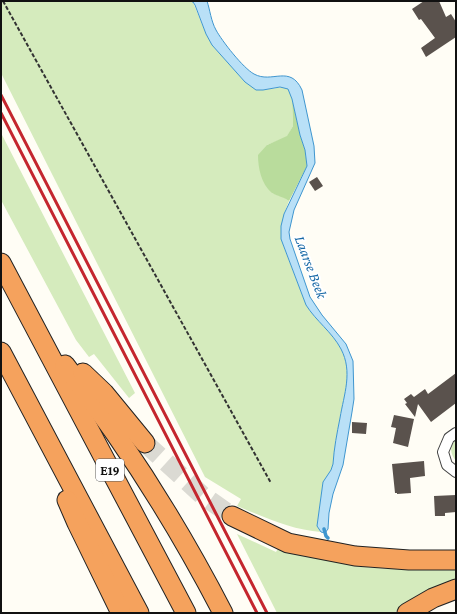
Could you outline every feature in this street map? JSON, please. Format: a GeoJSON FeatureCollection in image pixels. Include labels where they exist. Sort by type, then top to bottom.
{"type":"FeatureCollection","features":[{"type":"Feature","properties":{"kind":"highway","name":"E19"},"geometry":{"type":"LineString","coordinates":[[1,263],[186,613]]}},
{"type":"Feature","properties":{"kind":"highway"},"geometry":{"type":"LineString","coordinates":[[35,326],[104,393],[145,443]]}},
{"type":"Feature","properties":{"kind":"highway"},"geometry":{"type":"LineString","coordinates":[[35,326],[92,399],[177,528],[223,613]]}},
{"type":"Feature","properties":{"kind":"highway"},"geometry":{"type":"LineString","coordinates":[[1,352],[139,613]]}},
{"type":"Feature","properties":{"kind":"highway"},"geometry":{"type":"LineString","coordinates":[[29,405],[77,523],[120,613]]}},
{"type":"Feature","properties":{"kind":"highway"},"geometry":{"type":"LineString","coordinates":[[232,516],[288,543],[355,556],[410,560],[456,560]]}},
{"type":"Feature","properties":{"kind":"highway"},"geometry":{"type":"LineString","coordinates":[[407,613],[433,598],[456,589]]}},
{"type":"Feature","properties":{"kind":"street"},"geometry":{"type":"LineString","coordinates":[[456,433],[449,438],[443,452],[447,465],[456,472]]}},
{"type":"Feature","properties":{"kind":"path"},"geometry":{"type":"LineString","coordinates":[[3,1],[271,483]]}},
{"type":"Feature","properties":{"kind":"green space"},"geometry":{"type":"Polygon","coordinates":[[[1,1],[193,2],[212,45],[245,82],[263,90],[284,87],[288,89],[292,99],[293,126],[287,137],[267,145],[272,193],[289,201],[284,214],[283,245],[306,305],[341,349],[345,358],[347,375],[333,464],[323,482],[317,526],[321,532],[289,526],[237,506],[241,499],[205,477],[1,73],[1,1]]]}},
{"type":"Feature","properties":{"kind":"green space"},"geometry":{"type":"Polygon","coordinates":[[[292,99],[305,150],[307,166],[289,201],[272,193],[265,185],[260,170],[258,155],[267,145],[287,136],[293,126],[292,99]]]}},
{"type":"Feature","properties":{"kind":"green space"},"geometry":{"type":"Polygon","coordinates":[[[1,133],[135,393],[129,398],[94,354],[89,357],[76,340],[1,200],[1,133]]]}},
{"type":"Feature","properties":{"kind":"green space"},"geometry":{"type":"Polygon","coordinates":[[[456,439],[456,461],[452,456],[451,447],[456,439]]]}},
{"type":"Feature","properties":{"kind":"green space"},"geometry":{"type":"Polygon","coordinates":[[[237,534],[276,552],[280,545],[343,564],[391,569],[456,568],[456,581],[413,599],[394,613],[277,613],[237,534]]]}},
{"type":"Feature","properties":{"kind":"water"},"geometry":{"type":"Polygon","coordinates":[[[190,1],[207,1],[213,23],[219,35],[233,54],[249,71],[254,74],[267,77],[286,76],[292,78],[297,82],[302,90],[314,146],[315,163],[294,210],[289,232],[290,239],[310,297],[322,315],[346,344],[353,361],[354,399],[352,412],[343,465],[333,494],[329,513],[328,529],[325,533],[321,532],[317,526],[323,482],[333,464],[347,375],[345,358],[341,349],[333,337],[306,305],[281,239],[281,226],[284,214],[307,166],[305,150],[288,89],[280,87],[256,90],[245,82],[212,45],[206,34],[195,5],[190,1]]]}},
{"type":"Feature","properties":{"kind":"building"},"geometry":{"type":"Polygon","coordinates":[[[424,1],[439,1],[446,17],[451,14],[456,22],[456,37],[426,57],[421,48],[435,38],[421,19],[419,20],[412,9],[424,1]]]}},
{"type":"Feature","properties":{"kind":"building"},"geometry":{"type":"Polygon","coordinates":[[[317,177],[323,186],[315,191],[309,182],[317,177]]]}},
{"type":"Feature","properties":{"kind":"building"},"geometry":{"type":"Polygon","coordinates":[[[456,373],[456,403],[431,422],[418,404],[415,417],[405,404],[407,403],[404,399],[411,394],[414,397],[425,389],[428,394],[456,373]]]}},
{"type":"Feature","properties":{"kind":"building"},"geometry":{"type":"Polygon","coordinates":[[[394,415],[414,419],[408,447],[393,443],[396,428],[391,427],[394,415]]]}},
{"type":"Feature","properties":{"kind":"building"},"geometry":{"type":"Polygon","coordinates":[[[352,422],[367,423],[366,434],[352,433],[352,422]]]}},
{"type":"Feature","properties":{"kind":"building"},"geometry":{"type":"Polygon","coordinates":[[[424,461],[425,476],[410,478],[411,493],[395,493],[392,464],[424,461]]]}},
{"type":"Feature","properties":{"kind":"building"},"geometry":{"type":"Polygon","coordinates":[[[456,495],[456,512],[445,513],[445,516],[435,516],[434,496],[456,495]]]}},
{"type":"Feature","properties":{"kind":"waterway","name":"Laarse Beek"},"geometry":{"type":"LineString","coordinates":[[324,529],[328,538]]}},
{"type":"Feature","properties":{"kind":"tunnel"},"geometry":{"type":"LineString","coordinates":[[145,443],[202,495],[232,516]]}},
{"type":"Feature","properties":{"kind":"railway"},"geometry":{"type":"LineString","coordinates":[[1,95],[267,613]]}},
{"type":"Feature","properties":{"kind":"railway"},"geometry":{"type":"LineString","coordinates":[[1,113],[257,613]]}}]}
